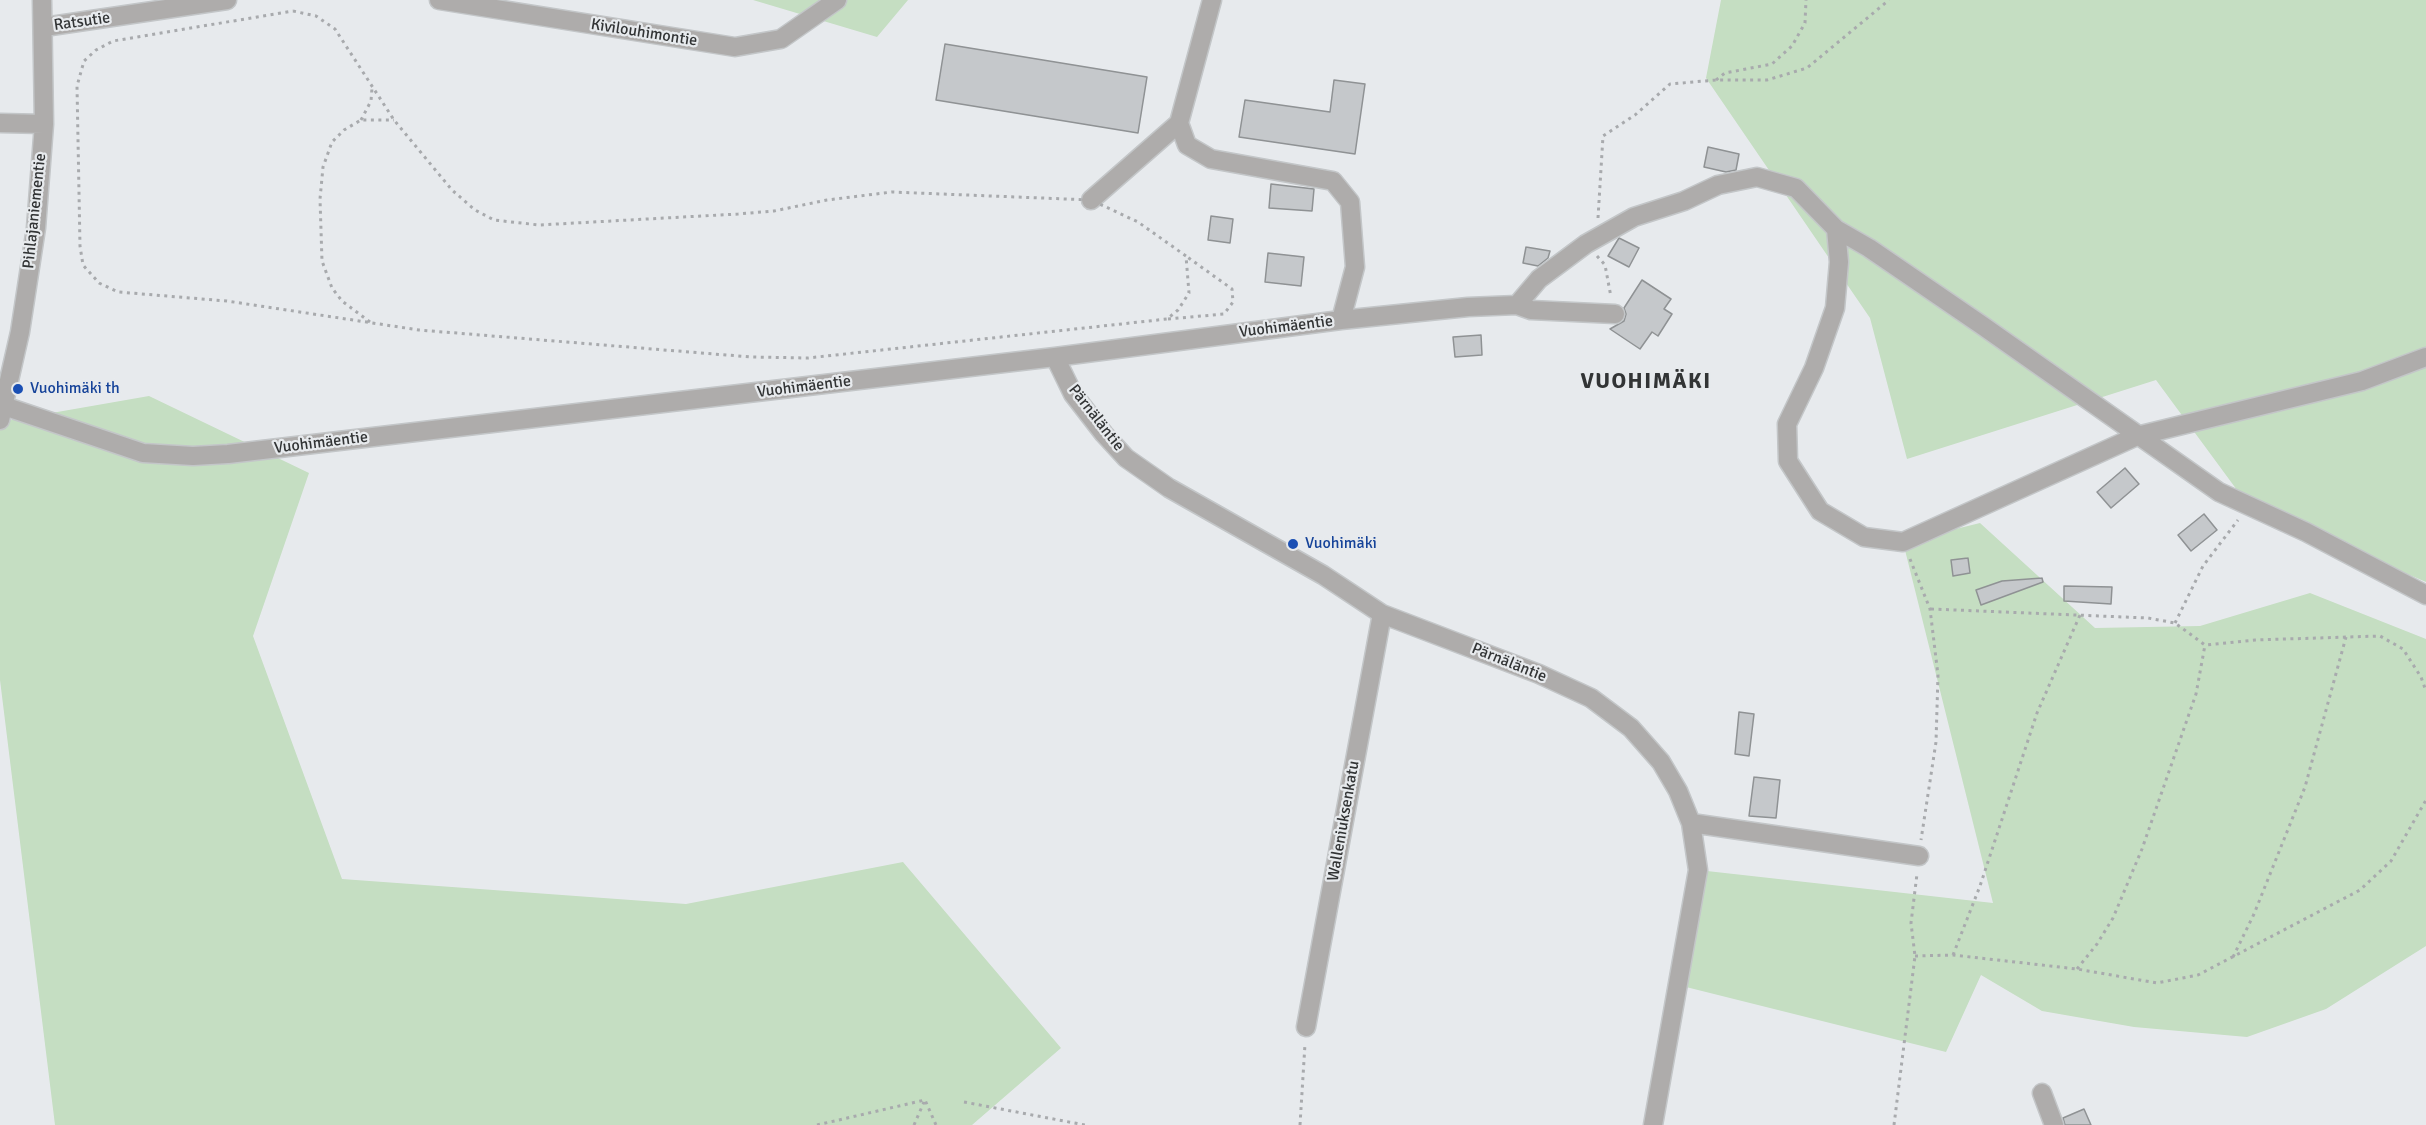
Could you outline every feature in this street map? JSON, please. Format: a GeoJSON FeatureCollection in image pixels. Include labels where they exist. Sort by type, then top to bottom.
{"type":"FeatureCollection","features":[{"type":"Feature","properties":{"kind":"street","name":"Pihlajaniementie"},"geometry":{"type":"LineString","coordinates":[[2,413],[36,228],[44,124],[42,0]]}},
{"type":"Feature","properties":{"kind":"street","name":"Ratsutie"},"geometry":{"type":"LineString","coordinates":[[44,27],[227,0]]}},
{"type":"Feature","properties":{"kind":"street","name":"Kivilouhimontie"},"geometry":{"type":"LineString","coordinates":[[440,0],[735,47],[781,39],[837,0]]}},
{"type":"Feature","properties":{"kind":"street"},"geometry":{"type":"LineString","coordinates":[[1091,200],[1179,123],[1212,0]]}},
{"type":"Feature","properties":{"kind":"street"},"geometry":{"type":"LineString","coordinates":[[0,123],[44,124]]}},
{"type":"Feature","properties":{"kind":"street"},"geometry":{"type":"LineString","coordinates":[[1179,123],[1187,145],[1211,159],[1333,181],[1350,202],[1355,267],[1341,320]]}},
{"type":"Feature","properties":{"kind":"street"},"geometry":{"type":"LineString","coordinates":[[1517,305],[1539,279],[1591,241],[1634,217],[1684,201],[1718,185],[1757,177],[1796,188],[1836,229],[1869,248],[1983,326],[2219,492],[2306,532],[2426,596]]}},
{"type":"Feature","properties":{"kind":"street"},"geometry":{"type":"LineString","coordinates":[[1836,229],[1839,262],[1835,308],[1814,368],[1787,424],[1788,461],[1820,511],[1864,537],[1903,542],[2138,436],[2362,381],[2426,357]]}},
{"type":"Feature","properties":{"kind":"street","name":"Vuohimäentie"},"geometry":{"type":"LineString","coordinates":[[2,413],[143,453],[193,456],[1055,357],[1341,320],[1517,305],[1531,310],[1615,314]]}},
{"type":"Feature","properties":{"kind":"street","name":"Pärnäläntie"},"geometry":{"type":"LineString","coordinates":[[1055,357],[1073,394],[1126,458],[1169,488],[1323,575],[1382,614],[1539,674],[1591,698],[1632,728],[1661,762],[1678,791],[1691,823],[1698,870],[1653,1125]]}},
{"type":"Feature","properties":{"kind":"street","name":"Walleniuksenkatu"},"geometry":{"type":"LineString","coordinates":[[1306,1027],[1382,614]]}},
{"type":"Feature","properties":{"kind":"street"},"geometry":{"type":"LineString","coordinates":[[1691,823],[1919,856]]}},
{"type":"Feature","properties":{"kind":"street"},"geometry":{"type":"LineString","coordinates":[[2042,1093],[2054,1125]]}},
{"type":"Feature","properties":{"kind":"path"},"geometry":{"type":"LineString","coordinates":[[1716,80],[1725,73],[1772,64],[1792,46],[1805,23],[1806,0]]}},
{"type":"Feature","properties":{"kind":"path"},"geometry":{"type":"LineString","coordinates":[[1615,314],[1605,265],[1591,241],[1603,136],[1635,115],[1670,84],[1716,80],[1767,81],[1807,68],[1889,0]]}},
{"type":"Feature","properties":{"kind":"path"},"geometry":{"type":"LineString","coordinates":[[293,11],[316,16],[335,29],[394,120],[452,190],[475,210],[494,220],[513,224],[539,225],[774,211],[826,200],[892,192],[1091,200],[1138,222],[1232,289],[1233,302],[1224,314],[808,358],[751,357],[419,330],[227,301],[118,292],[99,283],[83,265],[80,246],[77,86],[84,61],[96,50],[113,41],[293,11]]}},
{"type":"Feature","properties":{"kind":"path"},"geometry":{"type":"LineString","coordinates":[[361,120],[370,101],[372,86]]}},
{"type":"Feature","properties":{"kind":"path"},"geometry":{"type":"LineString","coordinates":[[373,323],[342,301],[332,288],[322,261],[320,234],[323,167],[332,142],[344,130],[361,120],[394,120]]}},
{"type":"Feature","properties":{"kind":"path"},"geometry":{"type":"LineString","coordinates":[[1167,319],[1179,310],[1189,293],[1186,256]]}},
{"type":"Feature","properties":{"kind":"path"},"geometry":{"type":"LineString","coordinates":[[2175,623],[2203,566],[2248,505]]}},
{"type":"Feature","properties":{"kind":"path"},"geometry":{"type":"LineString","coordinates":[[1894,1125],[1915,956],[1911,922],[1936,742],[1938,675],[1930,609],[1903,542]]}},
{"type":"Feature","properties":{"kind":"path"},"geometry":{"type":"LineString","coordinates":[[1930,609],[2148,618],[2175,623],[2205,645],[2254,639],[2380,636],[2403,649],[2421,676],[2426,691]]}},
{"type":"Feature","properties":{"kind":"path"},"geometry":{"type":"LineString","coordinates":[[1953,955],[1980,886],[2037,713],[2080,615]]}},
{"type":"Feature","properties":{"kind":"path"},"geometry":{"type":"LineString","coordinates":[[2233,957],[2258,905],[2305,787],[2346,637]]}},
{"type":"Feature","properties":{"kind":"path"},"geometry":{"type":"LineString","coordinates":[[2077,969],[2097,944],[2113,918],[2142,849],[2196,694],[2205,645]]}},
{"type":"Feature","properties":{"kind":"path"},"geometry":{"type":"LineString","coordinates":[[1915,956],[1953,955],[2077,969],[2157,983],[2199,975],[2360,890],[2391,861],[2426,800]]}},
{"type":"Feature","properties":{"kind":"path"},"geometry":{"type":"LineString","coordinates":[[1300,1125],[1306,1027]]}},
{"type":"Feature","properties":{"kind":"path"},"geometry":{"type":"LineString","coordinates":[[817,1125],[925,1100]]}},
{"type":"Feature","properties":{"kind":"path"},"geometry":{"type":"LineString","coordinates":[[914,1125],[925,1100]]}},
{"type":"Feature","properties":{"kind":"path"},"geometry":{"type":"LineString","coordinates":[[925,1100],[936,1125]]}},
{"type":"Feature","properties":{"kind":"path"},"geometry":{"type":"LineString","coordinates":[[964,1102],[1085,1125]]}},
{"type":"Feature","properties":{"kind":"green space"},"geometry":{"type":"Polygon","coordinates":[[[753,0],[908,0],[877,37],[753,0]]]}},
{"type":"Feature","properties":{"kind":"green space"},"geometry":{"type":"Polygon","coordinates":[[[1721,0],[2426,0],[2426,582],[2248,505],[2156,380],[1907,459],[1870,318],[1706,78],[1721,0]]]}},
{"type":"Feature","properties":{"kind":"green space"},"geometry":{"type":"Polygon","coordinates":[[[149,396],[309,473],[253,636],[342,879],[686,904],[903,862],[1061,1048],[972,1125],[55,1125],[0,680],[0,422],[149,396]]]}},
{"type":"Feature","properties":{"kind":"green space"},"geometry":{"type":"Polygon","coordinates":[[[1980,523],[2095,628],[2200,626],[2310,593],[2426,639],[2426,946],[2326,1009],[2247,1037],[2134,1027],[2042,1011],[1981,975],[1946,1052],[1678,985],[1698,870],[1993,903],[1903,542],[1980,523]]]}},
{"type":"Feature","properties":{"kind":"building"},"geometry":{"type":"Polygon","coordinates":[[[945,44],[1147,77],[1138,133],[936,100],[945,44]]]}},
{"type":"Feature","properties":{"kind":"building"},"geometry":{"type":"Polygon","coordinates":[[[1334,80],[1365,84],[1355,154],[1239,137],[1245,100],[1330,112],[1334,80]]]}},
{"type":"Feature","properties":{"kind":"building"},"geometry":{"type":"Polygon","coordinates":[[[1708,147],[1739,154],[1736,170],[1726,172],[1704,167],[1708,147]]]}},
{"type":"Feature","properties":{"kind":"building"},"geometry":{"type":"Polygon","coordinates":[[[1271,184],[1314,189],[1312,211],[1269,208],[1271,184]]]}},
{"type":"Feature","properties":{"kind":"building"},"geometry":{"type":"Polygon","coordinates":[[[1211,216],[1233,219],[1230,243],[1208,240],[1211,216]]]}},
{"type":"Feature","properties":{"kind":"building"},"geometry":{"type":"Polygon","coordinates":[[[1619,238],[1639,248],[1629,267],[1608,256],[1619,238]]]}},
{"type":"Feature","properties":{"kind":"building"},"geometry":{"type":"Polygon","coordinates":[[[1526,247],[1550,251],[1548,258],[1538,266],[1523,263],[1526,247]]]}},
{"type":"Feature","properties":{"kind":"building"},"geometry":{"type":"Polygon","coordinates":[[[1268,253],[1304,257],[1301,286],[1265,282],[1268,253]]]}},
{"type":"Feature","properties":{"kind":"building"},"geometry":{"type":"Polygon","coordinates":[[[1642,280],[1671,299],[1664,309],[1672,314],[1658,336],[1652,332],[1640,349],[1610,329],[1624,321],[1626,314],[1624,308],[1642,280]]]}},
{"type":"Feature","properties":{"kind":"building"},"geometry":{"type":"Polygon","coordinates":[[[1481,335],[1482,355],[1455,357],[1453,337],[1481,335]]]}},
{"type":"Feature","properties":{"kind":"building"},"geometry":{"type":"Polygon","coordinates":[[[2125,468],[2139,484],[2111,508],[2097,492],[2125,468]]]}},
{"type":"Feature","properties":{"kind":"building"},"geometry":{"type":"Polygon","coordinates":[[[2204,514],[2217,530],[2191,551],[2178,535],[2204,514]]]}},
{"type":"Feature","properties":{"kind":"building"},"geometry":{"type":"Polygon","coordinates":[[[1968,558],[1970,573],[1953,576],[1951,560],[1968,558]]]}},
{"type":"Feature","properties":{"kind":"building"},"geometry":{"type":"Polygon","coordinates":[[[2042,578],[2043,582],[1981,605],[1976,590],[2002,581],[2042,578]]]}},
{"type":"Feature","properties":{"kind":"building"},"geometry":{"type":"Polygon","coordinates":[[[2064,586],[2112,587],[2111,604],[2064,601],[2064,586]]]}},
{"type":"Feature","properties":{"kind":"building"},"geometry":{"type":"Polygon","coordinates":[[[1739,712],[1754,714],[1749,756],[1735,754],[1739,712]]]}},
{"type":"Feature","properties":{"kind":"building"},"geometry":{"type":"Polygon","coordinates":[[[1754,777],[1780,780],[1776,818],[1749,816],[1754,777]]]}},
{"type":"Feature","properties":{"kind":"building"},"geometry":{"type":"Polygon","coordinates":[[[2084,1109],[2091,1125],[2065,1125],[2063,1118],[2084,1109]]]}},
{"type":"Feature","properties":{"kind":"place","name":"Vuohimäki th"},"geometry":{"type":"Point","coordinates":[18,389]}},
{"type":"Feature","properties":{"kind":"place","name":"Vuohimäki"},"geometry":{"type":"Point","coordinates":[1293,544]}},
{"type":"Feature","properties":{"kind":"district","name":"VUOHIMÄKI"},"geometry":{"type":"Point","coordinates":[1646,382]}}]}
